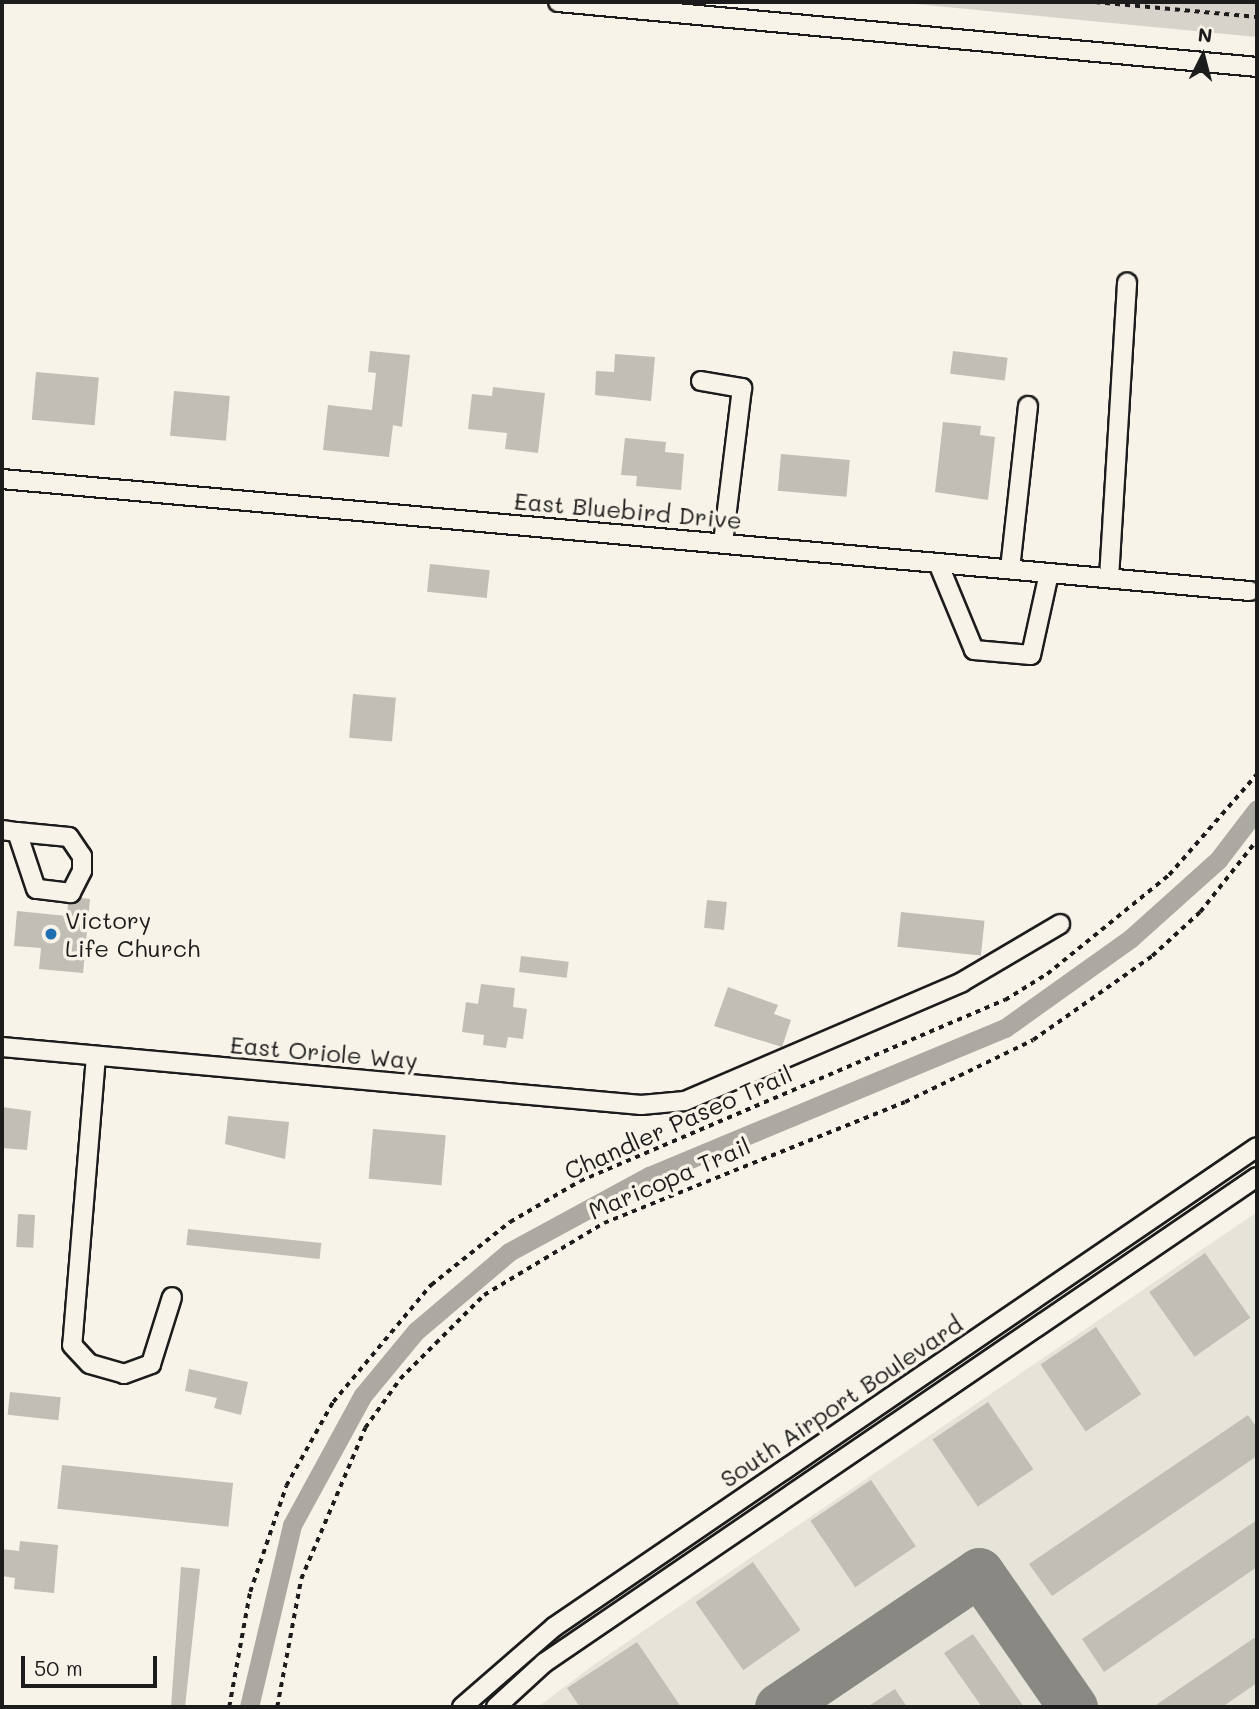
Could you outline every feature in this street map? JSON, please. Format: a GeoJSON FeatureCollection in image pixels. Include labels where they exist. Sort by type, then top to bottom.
{"type":"FeatureCollection","features":[{"type":"Feature","properties":{"kind":"street"},"geometry":{"type":"LineString","coordinates":[[558,2],[1257,67]]}},
{"type":"Feature","properties":{"kind":"street"},"geometry":{"type":"LineString","coordinates":[[1109,578],[1127,284]]}},
{"type":"Feature","properties":{"kind":"street"},"geometry":{"type":"LineString","coordinates":[[701,382],[742,388],[723,543]]}},
{"type":"Feature","properties":{"kind":"street"},"geometry":{"type":"LineString","coordinates":[[1010,569],[1028,406]]}},
{"type":"Feature","properties":{"kind":"street","name":"East Bluebird Drive"},"geometry":{"type":"LineString","coordinates":[[2,479],[1250,590]]}},
{"type":"Feature","properties":{"kind":"street"},"geometry":{"type":"LineString","coordinates":[[938,563],[974,650],[1031,655],[1049,573]]}},
{"type":"Feature","properties":{"kind":"street","name":"East Oriole Way"},"geometry":{"type":"LineString","coordinates":[[2,1047],[641,1105],[685,1101],[811,1051],[962,982],[1060,924]]}},
{"type":"Feature","properties":{"kind":"street"},"geometry":{"type":"LineString","coordinates":[[96,1056],[72,1345],[90,1364],[124,1374],[151,1364],[172,1297]]}},
{"type":"Feature","properties":{"kind":"street","name":"South Airport Boulevard"},"geometry":{"type":"LineString","coordinates":[[462,1707],[554,1627],[1257,1147]]}},
{"type":"Feature","properties":{"kind":"street","name":"South Airport Boulevard"},"geometry":{"type":"LineString","coordinates":[[496,1707],[544,1663],[1257,1177]]}},
{"type":"Feature","properties":{"kind":"path"},"geometry":{"type":"LineString","coordinates":[[1095,2],[1257,17]]}},
{"type":"Feature","properties":{"kind":"path","name":"Chandler Paseo Trail"},"geometry":{"type":"LineString","coordinates":[[229,1707],[250,1592],[286,1486],[333,1402],[431,1285],[510,1222],[580,1181],[1004,1000],[1047,974],[1169,875],[1257,774]]}},
{"type":"Feature","properties":{"kind":"path","name":"Maricopa Trail"},"geometry":{"type":"LineString","coordinates":[[277,1707],[301,1579],[365,1427],[400,1380],[484,1296],[604,1223],[905,1102],[1033,1040],[1152,956],[1200,912],[1257,841]]}},
{"type":"Feature","properties":{"kind":"shaded area"},"geometry":{"type":"Polygon","coordinates":[[[895,2],[1257,2],[1257,37],[895,2]]]}},
{"type":"Feature","properties":{"kind":"shaded area"},"geometry":{"type":"Polygon","coordinates":[[[1257,1212],[1257,1707],[538,1707],[592,1666],[1257,1212]]]}},
{"type":"Feature","properties":{"kind":"building"},"geometry":{"type":"Polygon","coordinates":[[[370,351],[410,355],[402,427],[393,425],[389,457],[323,450],[328,405],[372,410],[376,373],[368,372],[370,351]]]}},
{"type":"Feature","properties":{"kind":"building"},"geometry":{"type":"Polygon","coordinates":[[[953,351],[1008,358],[1005,381],[950,374],[953,351]]]}},
{"type":"Feature","properties":{"kind":"building"},"geometry":{"type":"Polygon","coordinates":[[[615,354],[655,357],[651,401],[595,395],[596,371],[614,372],[615,354]]]}},
{"type":"Feature","properties":{"kind":"building"},"geometry":{"type":"Polygon","coordinates":[[[36,372],[99,377],[95,425],[32,420],[36,372]]]}},
{"type":"Feature","properties":{"kind":"building"},"geometry":{"type":"Polygon","coordinates":[[[493,387],[545,393],[538,453],[505,449],[507,433],[468,429],[472,394],[492,396],[493,387]]]}},
{"type":"Feature","properties":{"kind":"building"},"geometry":{"type":"Polygon","coordinates":[[[174,391],[230,396],[226,441],[170,436],[174,391]]]}},
{"type":"Feature","properties":{"kind":"building"},"geometry":{"type":"Polygon","coordinates":[[[943,422],[981,426],[980,435],[995,437],[988,500],[935,492],[943,422]]]}},
{"type":"Feature","properties":{"kind":"building"},"geometry":{"type":"Polygon","coordinates":[[[625,438],[666,442],[665,452],[684,454],[681,490],[636,486],[637,476],[621,475],[625,438]]]}},
{"type":"Feature","properties":{"kind":"building"},"geometry":{"type":"Polygon","coordinates":[[[781,454],[850,460],[847,497],[778,491],[781,454]]]}},
{"type":"Feature","properties":{"kind":"building"},"geometry":{"type":"Polygon","coordinates":[[[430,564],[490,570],[487,598],[427,592],[430,564]]]}},
{"type":"Feature","properties":{"kind":"building"},"geometry":{"type":"Polygon","coordinates":[[[353,694],[396,698],[392,742],[349,738],[353,694]]]}},
{"type":"Feature","properties":{"kind":"building","name":"Victory Life Church"},"geometry":{"type":"Polygon","coordinates":[[[81,898],[90,899],[83,973],[39,969],[41,948],[14,946],[17,911],[67,916],[68,904],[81,898]]]}},
{"type":"Feature","properties":{"kind":"building"},"geometry":{"type":"Polygon","coordinates":[[[707,900],[727,902],[724,930],[704,928],[707,900]]]}},
{"type":"Feature","properties":{"kind":"building"},"geometry":{"type":"Polygon","coordinates":[[[901,912],[985,921],[981,956],[897,947],[901,912]]]}},
{"type":"Feature","properties":{"kind":"building"},"geometry":{"type":"Polygon","coordinates":[[[521,956],[569,962],[567,978],[519,972],[521,956]]]}},
{"type":"Feature","properties":{"kind":"building"},"geometry":{"type":"Polygon","coordinates":[[[481,984],[515,988],[513,1007],[527,1009],[523,1039],[508,1037],[506,1048],[483,1045],[484,1035],[462,1032],[466,1002],[478,1004],[481,984]]]}},
{"type":"Feature","properties":{"kind":"building"},"geometry":{"type":"Polygon","coordinates":[[[728,987],[778,1005],[774,1014],[791,1020],[782,1047],[714,1026],[728,987]]]}},
{"type":"Feature","properties":{"kind":"building"},"geometry":{"type":"Polygon","coordinates":[[[2,1107],[31,1111],[27,1150],[2,1148],[2,1107]]]}},
{"type":"Feature","properties":{"kind":"building"},"geometry":{"type":"Polygon","coordinates":[[[228,1116],[289,1122],[285,1159],[225,1144],[228,1116]]]}},
{"type":"Feature","properties":{"kind":"building"},"geometry":{"type":"Polygon","coordinates":[[[373,1129],[446,1135],[441,1185],[369,1179],[373,1129]]]}},
{"type":"Feature","properties":{"kind":"building"},"geometry":{"type":"Polygon","coordinates":[[[18,1214],[35,1215],[33,1248],[16,1247],[18,1214]]]}},
{"type":"Feature","properties":{"kind":"building"},"geometry":{"type":"Polygon","coordinates":[[[188,1229],[321,1243],[320,1259],[186,1245],[188,1229]]]}},
{"type":"Feature","properties":{"kind":"building"},"geometry":{"type":"Polygon","coordinates":[[[1205,1253],[1250,1318],[1195,1357],[1149,1292],[1205,1253]]]}},
{"type":"Feature","properties":{"kind":"building"},"geometry":{"type":"Polygon","coordinates":[[[1096,1327],[1141,1394],[1086,1432],[1040,1364],[1096,1327]]]}},
{"type":"Feature","properties":{"kind":"building"},"geometry":{"type":"Polygon","coordinates":[[[189,1369],[248,1382],[241,1415],[214,1408],[217,1398],[185,1391],[189,1369]]]}},
{"type":"Feature","properties":{"kind":"building"},"geometry":{"type":"Polygon","coordinates":[[[10,1392],[61,1397],[58,1420],[8,1415],[10,1392]]]}},
{"type":"Feature","properties":{"kind":"building"},"geometry":{"type":"Polygon","coordinates":[[[988,1402],[1033,1469],[978,1507],[932,1439],[988,1402]]]}},
{"type":"Feature","properties":{"kind":"building"},"geometry":{"type":"Polygon","coordinates":[[[1248,1415],[1257,1428],[1257,1456],[1052,1596],[1029,1564],[1248,1415]]]}},
{"type":"Feature","properties":{"kind":"building"},"geometry":{"type":"Polygon","coordinates":[[[62,1465],[233,1483],[228,1527],[57,1509],[62,1465]]]}},
{"type":"Feature","properties":{"kind":"building"},"geometry":{"type":"Polygon","coordinates":[[[871,1480],[916,1546],[855,1587],[810,1521],[871,1480]]]}},
{"type":"Feature","properties":{"kind":"building"},"geometry":{"type":"Polygon","coordinates":[[[1257,1520],[1257,1567],[1104,1672],[1082,1639],[1257,1520]]]}},
{"type":"Feature","properties":{"kind":"building"},"geometry":{"type":"Polygon","coordinates":[[[20,1541],[58,1545],[54,1593],[14,1589],[15,1578],[2,1576],[2,1549],[19,1551],[20,1541]]]}},
{"type":"Feature","properties":{"kind":"building"},"geometry":{"type":"Polygon","coordinates":[[[753,1562],[801,1630],[743,1670],[696,1602],[753,1562]]]}},
{"type":"Feature","properties":{"kind":"building"},"geometry":{"type":"Polygon","coordinates":[[[181,1567],[200,1569],[185,1707],[171,1707],[181,1567]]]}},
{"type":"Feature","properties":{"kind":"building"},"geometry":{"type":"Polygon","coordinates":[[[973,1634],[1024,1707],[982,1707],[944,1653],[973,1634]]]}},
{"type":"Feature","properties":{"kind":"building"},"geometry":{"type":"Polygon","coordinates":[[[1257,1636],[1257,1683],[1222,1707],[1153,1707],[1257,1636]]]}},
{"type":"Feature","properties":{"kind":"building"},"geometry":{"type":"Polygon","coordinates":[[[637,1642],[681,1707],[580,1707],[567,1688],[637,1642]]]}},
{"type":"Feature","properties":{"kind":"building"},"geometry":{"type":"Polygon","coordinates":[[[895,1689],[907,1707],[867,1707],[895,1689]]]}},
{"type":"Feature","properties":{"kind":"waterway"},"geometry":{"type":"LineString","coordinates":[[249,1707],[292,1525],[363,1395],[416,1331],[509,1252],[649,1176],[1005,1028],[1131,938],[1218,860],[1257,809]]}},
{"type":"Feature","properties":{"kind":"taxiway"},"geometry":{"type":"LineString","coordinates":[[779,1707],[979,1572],[1073,1707]]}},
{"type":"Feature","properties":{"kind":"place","name":"Victory Life Church"},"geometry":{"type":"Point","coordinates":[51,934]}}]}
